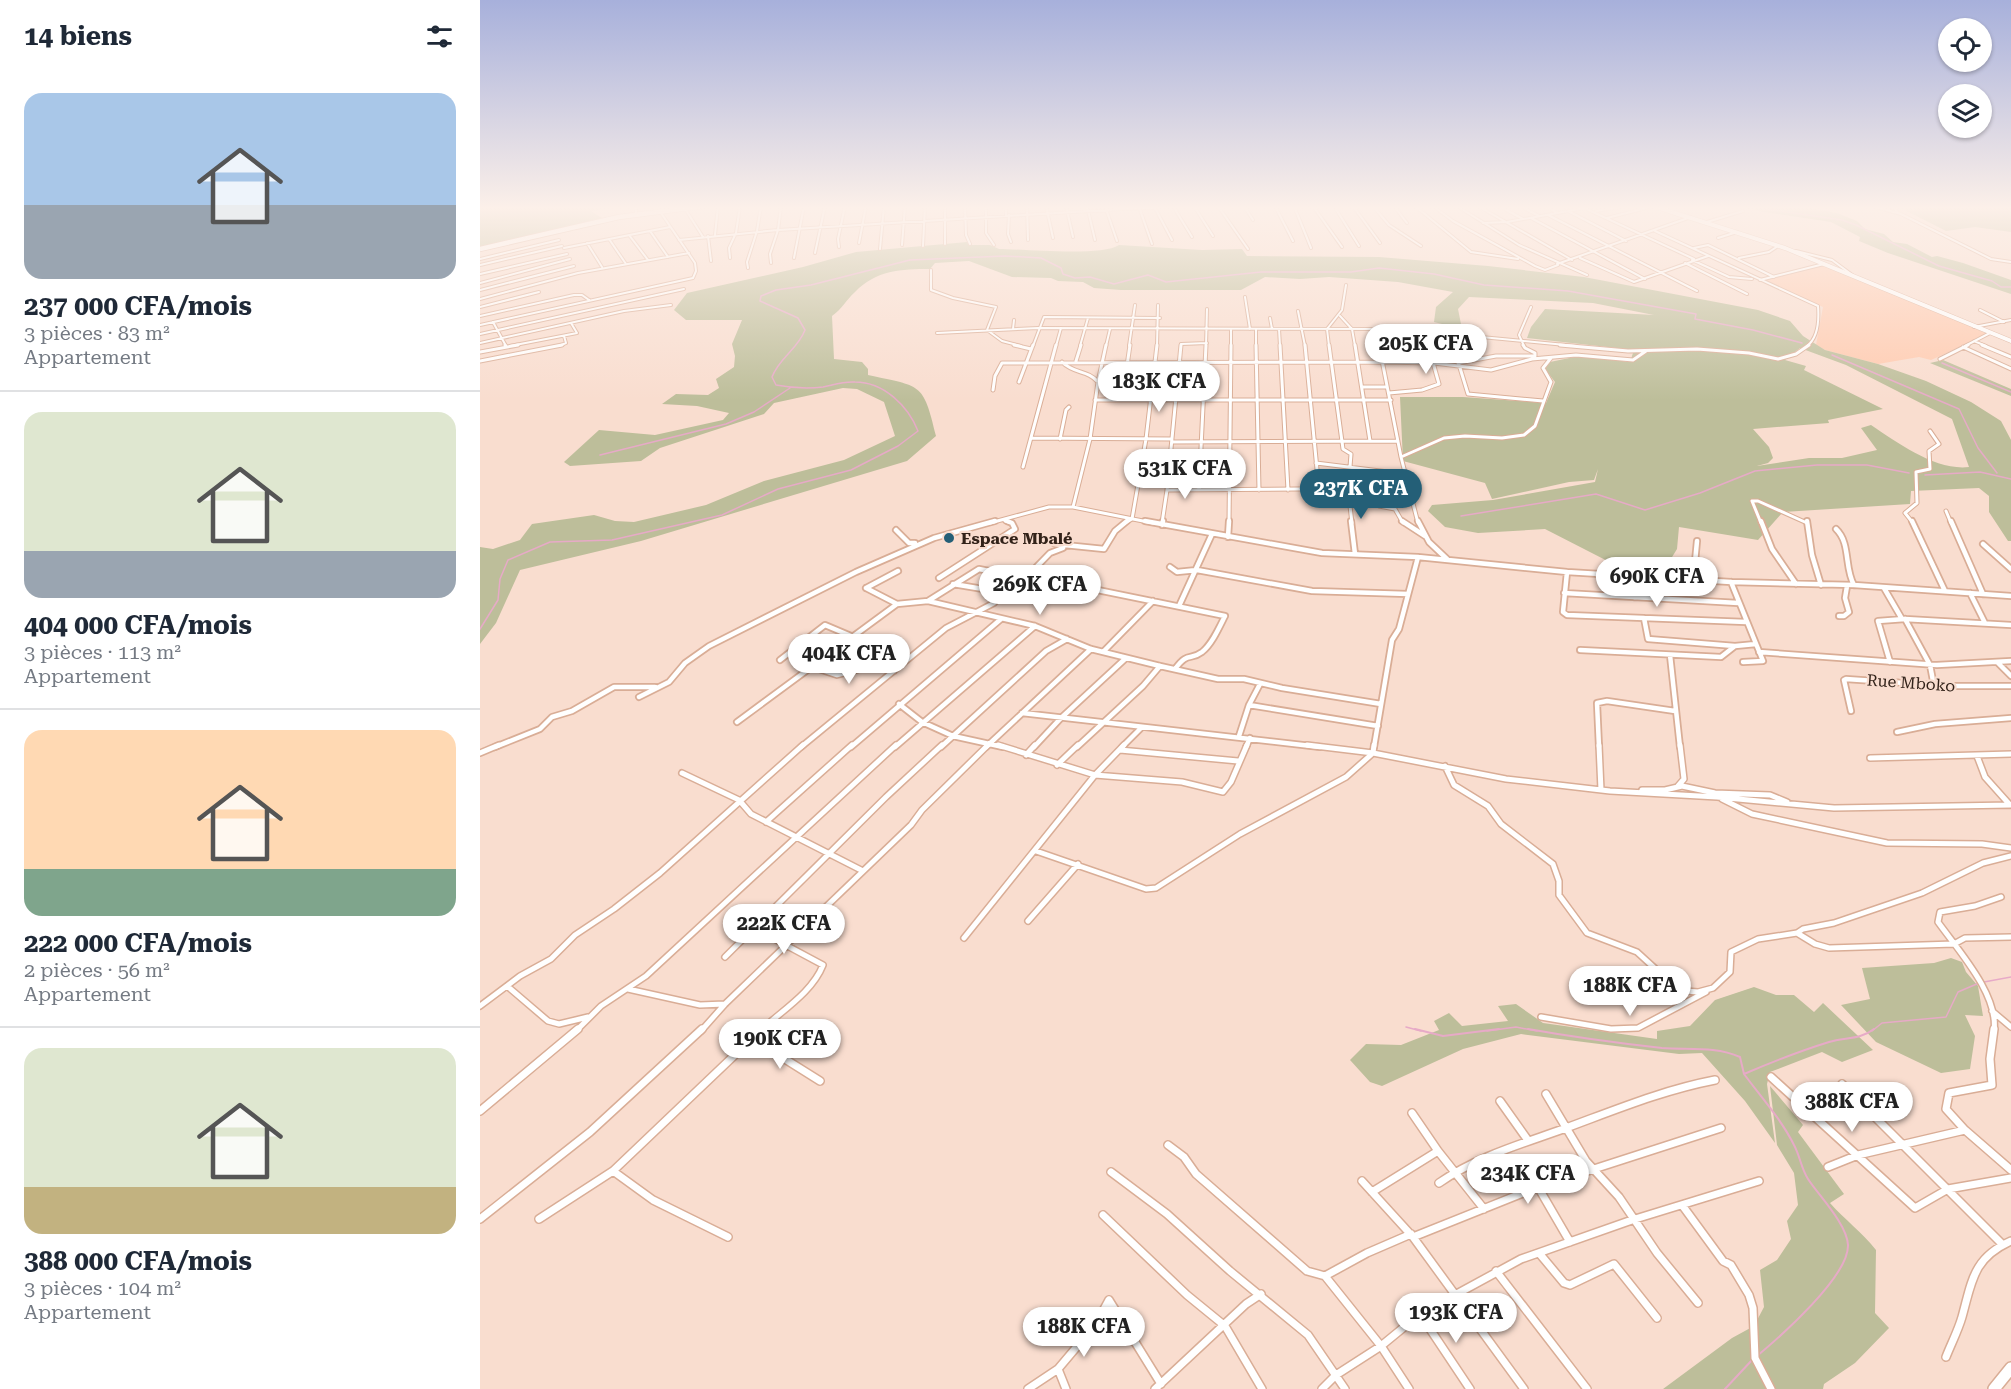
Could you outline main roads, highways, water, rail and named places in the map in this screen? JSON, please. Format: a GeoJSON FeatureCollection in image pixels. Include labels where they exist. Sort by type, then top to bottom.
{"type":"FeatureCollection","features":[{"type":"Feature","properties":{"kind":"main road"},"geometry":{"type":"LineString","coordinates":[[1994,1389],[2011,1368]]}},
{"type":"Feature","properties":{"kind":"waterway"},"geometry":{"type":"LineString","coordinates":[[480,629],[498,600],[500,579],[508,560],[550,542],[612,540],[722,515],[778,489],[851,470],[898,446],[918,431],[908,413],[894,397],[876,386],[851,382],[823,387],[794,387],[776,385],[772,377],[805,330],[798,318],[760,301],[761,296],[776,290],[811,285],[867,271]]}},
{"type":"Feature","properties":{"kind":"waterway"},"geometry":{"type":"LineString","coordinates":[[1062,271],[1063,274],[1075,278],[1090,277],[1114,284],[1148,275],[1166,282],[1261,272],[1359,271]]}},
{"type":"Feature","properties":{"kind":"waterway"},"geometry":{"type":"LineString","coordinates":[[1405,271],[1434,274],[1484,285],[1568,291],[1696,314],[1695,319],[1753,330],[1802,343]]}},
{"type":"Feature","properties":{"kind":"waterway"},"geometry":{"type":"LineString","coordinates":[[1956,271],[1992,281],[2001,287],[2011,287]]}},
{"type":"Feature","properties":{"kind":"waterway"},"geometry":{"type":"LineString","coordinates":[[1832,355],[1959,409],[1978,448],[1997,473]]}},
{"type":"Feature","properties":{"kind":"waterway"},"geometry":{"type":"LineString","coordinates":[[1942,363],[2011,392]]}},
{"type":"Feature","properties":{"kind":"waterway"},"geometry":{"type":"LineString","coordinates":[[600,455],[726,424],[754,412],[790,388]]}},
{"type":"Feature","properties":{"kind":"waterway"},"geometry":{"type":"LineString","coordinates":[[1461,516],[1596,494],[1645,510],[1700,493],[1755,471],[1817,465],[1867,465],[1909,473]]}},
{"type":"Feature","properties":{"kind":"waterway"},"geometry":{"type":"LineString","coordinates":[[1925,475],[1980,472],[2011,479]]}},
{"type":"Feature","properties":{"kind":"waterway"},"geometry":{"type":"LineString","coordinates":[[1984,982],[2011,977]]}},
{"type":"Feature","properties":{"kind":"waterway"},"geometry":{"type":"LineString","coordinates":[[1872,1031],[1882,1023],[1946,1017],[1958,992],[1979,983]]}},
{"type":"Feature","properties":{"kind":"waterway"},"geometry":{"type":"LineString","coordinates":[[1406,1027],[1421,1031]]}},
{"type":"Feature","properties":{"kind":"waterway"},"geometry":{"type":"LineString","coordinates":[[1487,1031],[1516,1027],[1537,1031]]}},
{"type":"Feature","properties":{"kind":"waterway"},"geometry":{"type":"LineString","coordinates":[[1415,1029],[1443,1036],[1499,1029]]}},
{"type":"Feature","properties":{"kind":"waterway"},"geometry":{"type":"LineString","coordinates":[[1528,1029],[1662,1048],[1721,1051],[1740,1057],[1744,1074]]}},
{"type":"Feature","properties":{"kind":"waterway"},"geometry":{"type":"LineString","coordinates":[[1744,1074],[1807,1049],[1835,1040],[1858,1037],[1874,1029]]}},
{"type":"Feature","properties":{"kind":"waterway"},"geometry":{"type":"LineString","coordinates":[[1744,1074],[1789,1135],[1806,1175],[1838,1219],[1848,1245],[1838,1273],[1826,1288],[1797,1320],[1757,1356]]}},
{"type":"Feature","properties":{"kind":"waterway"},"geometry":{"type":"LineString","coordinates":[[1725,1389],[1753,1359]]}},
{"type":"Feature","properties":{"kind":"place","name":"Espace Mbalé"},"geometry":{"type":"Point","coordinates":[949,538]}}]}
